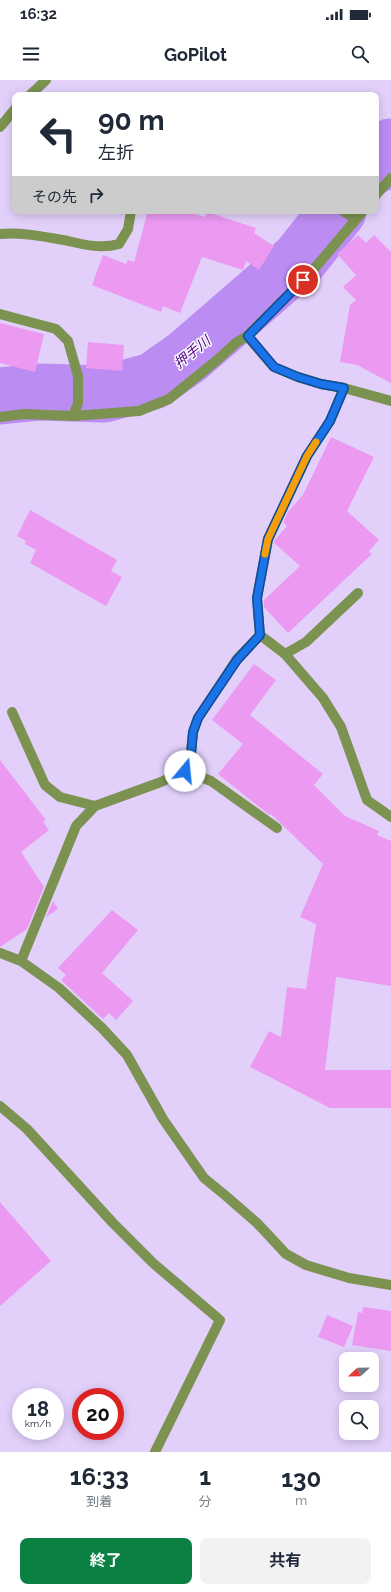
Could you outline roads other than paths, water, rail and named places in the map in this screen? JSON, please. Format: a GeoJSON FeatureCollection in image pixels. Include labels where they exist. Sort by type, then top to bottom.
{"type":"FeatureCollection","features":[{"type":"Feature","properties":{"kind":"street"},"geometry":{"type":"LineString","coordinates":[[33,92],[46,80]]}},
{"type":"Feature","properties":{"kind":"street"},"geometry":{"type":"LineString","coordinates":[[0,127],[12,113]]}},
{"type":"Feature","properties":{"kind":"street"},"geometry":{"type":"LineString","coordinates":[[379,192],[391,178]]}},
{"type":"Feature","properties":{"kind":"street"},"geometry":{"type":"LineString","coordinates":[[0,234],[7,233],[45,237],[91,246],[109,247],[119,244],[128,229],[130,214]]}},
{"type":"Feature","properties":{"kind":"street"},"geometry":{"type":"LineString","coordinates":[[347,214],[356,220]]}},
{"type":"Feature","properties":{"kind":"street"},"geometry":{"type":"LineString","coordinates":[[0,417],[24,414],[73,416],[139,411],[169,399],[237,342],[248,336],[314,269],[361,214]]}},
{"type":"Feature","properties":{"kind":"street"},"geometry":{"type":"LineString","coordinates":[[0,314],[56,329],[68,341],[78,376],[78,403],[73,416]]}},
{"type":"Feature","properties":{"kind":"street"},"geometry":{"type":"LineString","coordinates":[[248,336],[274,367],[298,377],[321,384],[344,388],[391,401]]}},
{"type":"Feature","properties":{"kind":"street"},"geometry":{"type":"LineString","coordinates":[[21,961],[76,826],[95,806],[161,782],[185,771],[191,754],[193,732],[198,718],[237,660],[260,635],[257,598],[268,539],[307,456],[330,421],[344,388]]}},
{"type":"Feature","properties":{"kind":"street"},"geometry":{"type":"LineString","coordinates":[[286,654],[306,642],[358,594]]}},
{"type":"Feature","properties":{"kind":"street"},"geometry":{"type":"LineString","coordinates":[[260,635],[286,654],[323,698],[341,726],[366,800],[391,817]]}},
{"type":"Feature","properties":{"kind":"street"},"geometry":{"type":"LineString","coordinates":[[12,712],[45,785],[60,797],[95,806]]}},
{"type":"Feature","properties":{"kind":"street"},"geometry":{"type":"LineString","coordinates":[[185,771],[210,781],[277,828]]}},
{"type":"Feature","properties":{"kind":"street"},"geometry":{"type":"LineString","coordinates":[[0,953],[21,961],[60,988],[102,1028],[127,1055],[163,1119],[204,1178],[257,1223],[286,1254],[306,1265],[348,1278],[391,1285]]}},
{"type":"Feature","properties":{"kind":"street"},"geometry":{"type":"LineString","coordinates":[[0,1106],[27,1129],[113,1223],[153,1263],[220,1320],[155,1452]]}},
{"type":"Feature","properties":{"kind":"waterway","name":"押手川"},"geometry":{"type":"LineString","coordinates":[[379,161],[391,147]]}},
{"type":"Feature","properties":{"kind":"waterway","name":"押手川"},"geometry":{"type":"LineString","coordinates":[[0,396],[40,392],[104,394],[153,381],[187,357],[299,260],[336,214]]}}]}
